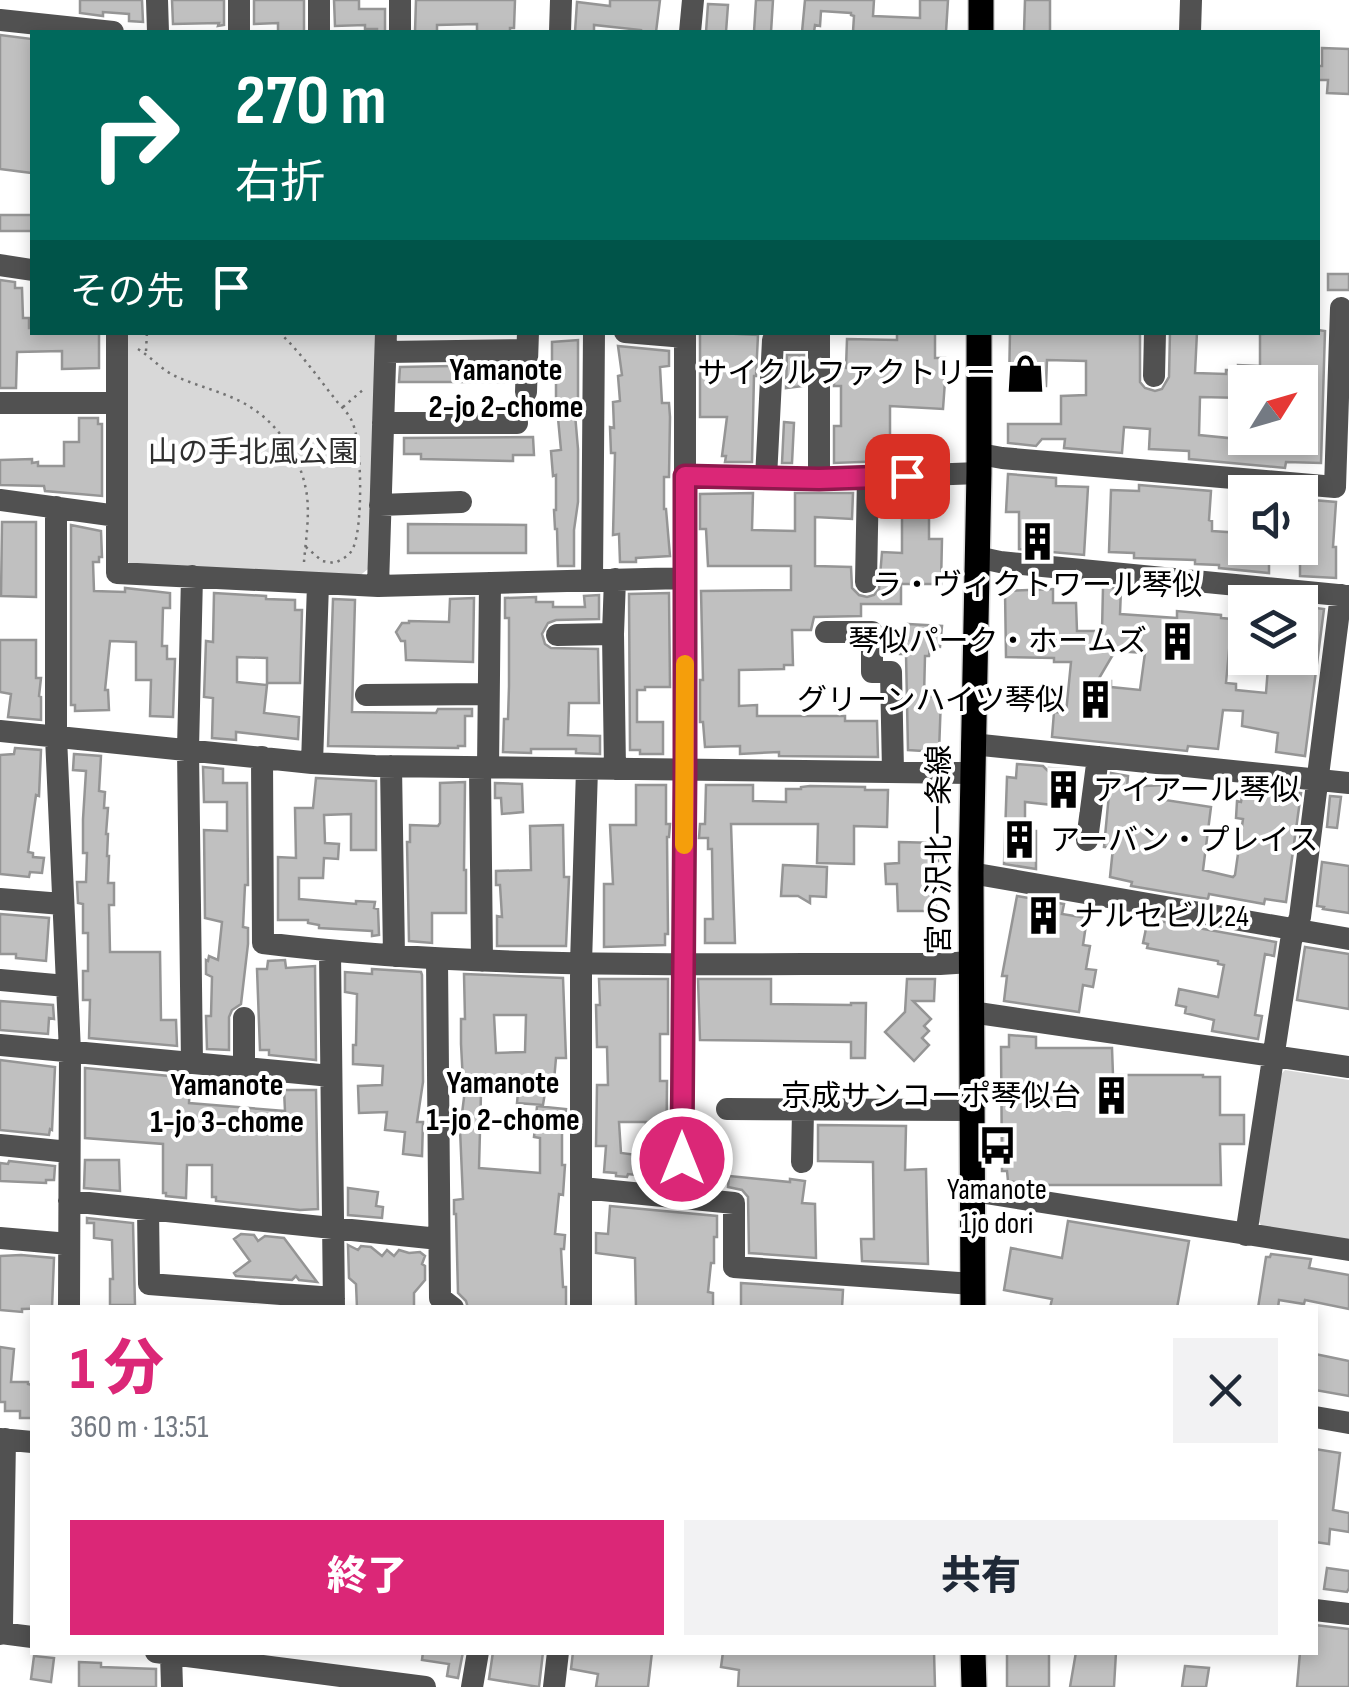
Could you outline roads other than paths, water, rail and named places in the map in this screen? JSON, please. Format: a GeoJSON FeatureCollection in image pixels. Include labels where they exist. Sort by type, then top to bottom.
{"type":"FeatureCollection","features":[{"type":"Feature","properties":{"kind":"main road"},"geometry":{"type":"LineString","coordinates":[[981,0],[981,30]]}},
{"type":"Feature","properties":{"kind":"main road","name":"宮の沢北一条線"},"geometry":{"type":"LineString","coordinates":[[973,1296],[971,873],[979,335]]}},
{"type":"Feature","properties":{"kind":"main road"},"geometry":{"type":"LineString","coordinates":[[974,1655],[974,1687]]}},
{"type":"Feature","properties":{"kind":"street"},"geometry":{"type":"LineString","coordinates":[[157,0],[158,30]]}},
{"type":"Feature","properties":{"kind":"street"},"geometry":{"type":"LineString","coordinates":[[239,0],[240,30]]}},
{"type":"Feature","properties":{"kind":"street"},"geometry":{"type":"LineString","coordinates":[[318,0],[319,30]]}},
{"type":"Feature","properties":{"kind":"street"},"geometry":{"type":"LineString","coordinates":[[400,0],[400,30]]}},
{"type":"Feature","properties":{"kind":"street"},"geometry":{"type":"LineString","coordinates":[[560,30],[562,0]]}},
{"type":"Feature","properties":{"kind":"street"},"geometry":{"type":"LineString","coordinates":[[690,30],[693,0]]}},
{"type":"Feature","properties":{"kind":"street"},"geometry":{"type":"LineString","coordinates":[[1190,30],[1192,0]]}},
{"type":"Feature","properties":{"kind":"street"},"geometry":{"type":"LineString","coordinates":[[0,20],[94,30]]}},
{"type":"Feature","properties":{"kind":"street"},"geometry":{"type":"LineString","coordinates":[[0,265],[30,270]]}},
{"type":"Feature","properties":{"kind":"street"},"geometry":{"type":"LineString","coordinates":[[685,476],[868,477],[1002,458],[1335,487],[1336,308]]}},
{"type":"Feature","properties":{"kind":"street"},"geometry":{"type":"LineString","coordinates":[[117,335],[117,573],[378,586],[685,578]]}},
{"type":"Feature","properties":{"kind":"street"},"geometry":{"type":"LineString","coordinates":[[594,335],[603,580],[613,634],[615,769]]}},
{"type":"Feature","properties":{"kind":"street"},"geometry":{"type":"LineString","coordinates":[[681,1198],[685,335]]}},
{"type":"Feature","properties":{"kind":"street"},"geometry":{"type":"LineString","coordinates":[[1154,376],[1155,335]]}},
{"type":"Feature","properties":{"kind":"street"},"geometry":{"type":"LineString","coordinates":[[766,478],[773,340],[819,336],[819,479]]}},
{"type":"Feature","properties":{"kind":"street"},"geometry":{"type":"LineString","coordinates":[[378,586],[386,342],[528,342],[526,392]]}},
{"type":"Feature","properties":{"kind":"street"},"geometry":{"type":"LineString","coordinates":[[0,403],[117,403]]}},
{"type":"Feature","properties":{"kind":"street"},"geometry":{"type":"LineString","coordinates":[[383,423],[517,422]]}},
{"type":"Feature","properties":{"kind":"street"},"geometry":{"type":"LineString","coordinates":[[866,582],[868,477]]}},
{"type":"Feature","properties":{"kind":"street"},"geometry":{"type":"LineString","coordinates":[[0,500],[117,516]]}},
{"type":"Feature","properties":{"kind":"street"},"geometry":{"type":"LineString","coordinates":[[380,505],[461,502]]}},
{"type":"Feature","properties":{"kind":"street"},"geometry":{"type":"LineString","coordinates":[[56,507],[56,737],[70,1052],[69,1305]]}},
{"type":"Feature","properties":{"kind":"street"},"geometry":{"type":"LineString","coordinates":[[978,557],[1345,595],[1300,917],[1291,941],[1246,1234]]}},
{"type":"Feature","properties":{"kind":"street"},"geometry":{"type":"LineString","coordinates":[[192,576],[188,749],[192,1063]]}},
{"type":"Feature","properties":{"kind":"street"},"geometry":{"type":"LineString","coordinates":[[482,961],[490,583]]}},
{"type":"Feature","properties":{"kind":"street"},"geometry":{"type":"LineString","coordinates":[[310,584],[312,762]]}},
{"type":"Feature","properties":{"kind":"street"},"geometry":{"type":"LineString","coordinates":[[826,632],[872,632],[872,672],[891,672],[893,771]]}},
{"type":"Feature","properties":{"kind":"street"},"geometry":{"type":"LineString","coordinates":[[557,634],[613,634]]}},
{"type":"Feature","properties":{"kind":"street"},"geometry":{"type":"LineString","coordinates":[[366,694],[488,694]]}},
{"type":"Feature","properties":{"kind":"street"},"geometry":{"type":"LineString","coordinates":[[0,731],[312,762],[391,766],[972,773]]}},
{"type":"Feature","properties":{"kind":"street"},"geometry":{"type":"LineString","coordinates":[[972,744],[1349,783]]}},
{"type":"Feature","properties":{"kind":"street"},"geometry":{"type":"LineString","coordinates":[[262,757],[264,943],[330,952],[482,961],[971,962]]}},
{"type":"Feature","properties":{"kind":"street"},"geometry":{"type":"LineString","coordinates":[[1087,840],[1098,757]]}},
{"type":"Feature","properties":{"kind":"street"},"geometry":{"type":"LineString","coordinates":[[391,766],[394,956]]}},
{"type":"Feature","properties":{"kind":"street"},"geometry":{"type":"LineString","coordinates":[[580,1305],[587,769]]}},
{"type":"Feature","properties":{"kind":"street"},"geometry":{"type":"LineString","coordinates":[[971,873],[1349,939]]}},
{"type":"Feature","properties":{"kind":"street"},"geometry":{"type":"LineString","coordinates":[[0,899],[62,904]]}},
{"type":"Feature","properties":{"kind":"street"},"geometry":{"type":"LineString","coordinates":[[148,1209],[149,1284],[334,1303],[330,952]]}},
{"type":"Feature","properties":{"kind":"street"},"geometry":{"type":"LineString","coordinates":[[437,959],[439,1239],[444,1304]]}},
{"type":"Feature","properties":{"kind":"street"},"geometry":{"type":"LineString","coordinates":[[0,980],[66,986]]}},
{"type":"Feature","properties":{"kind":"street"},"geometry":{"type":"LineString","coordinates":[[971,1012],[1349,1067]]}},
{"type":"Feature","properties":{"kind":"street"},"geometry":{"type":"LineString","coordinates":[[244,1018],[244,1068]]}},
{"type":"Feature","properties":{"kind":"street"},"geometry":{"type":"LineString","coordinates":[[0,1045],[332,1076]]}},
{"type":"Feature","properties":{"kind":"street"},"geometry":{"type":"LineString","coordinates":[[727,1109],[972,1110]]}},
{"type":"Feature","properties":{"kind":"street"},"geometry":{"type":"LineString","coordinates":[[802,1162],[803,1110]]}},
{"type":"Feature","properties":{"kind":"street"},"geometry":{"type":"LineString","coordinates":[[0,1145],[69,1152]]}},
{"type":"Feature","properties":{"kind":"street"},"geometry":{"type":"LineString","coordinates":[[582,1188],[734,1203],[734,1266],[973,1296]]}},
{"type":"Feature","properties":{"kind":"street"},"geometry":{"type":"LineString","coordinates":[[973,1191],[1349,1250]]}},
{"type":"Feature","properties":{"kind":"street"},"geometry":{"type":"LineString","coordinates":[[69,1201],[439,1239]]}},
{"type":"Feature","properties":{"kind":"street"},"geometry":{"type":"LineString","coordinates":[[0,1238],[69,1244]]}},
{"type":"Feature","properties":{"kind":"street"},"geometry":{"type":"LineString","coordinates":[[1318,1418],[1349,1423]]}},
{"type":"Feature","properties":{"kind":"street"},"geometry":{"type":"LineString","coordinates":[[30,1442],[2,1439],[0,1634],[30,1638]]}},
{"type":"Feature","properties":{"kind":"street"},"geometry":{"type":"LineString","coordinates":[[1318,1610],[1349,1614]]}},
{"type":"Feature","properties":{"kind":"street"},"geometry":{"type":"LineString","coordinates":[[164,1655],[172,1687]]}},
{"type":"Feature","properties":{"kind":"street"},"geometry":{"type":"LineString","coordinates":[[472,1687],[477,1655]]}},
{"type":"Feature","properties":{"kind":"street"},"geometry":{"type":"LineString","coordinates":[[554,1687],[558,1655]]}},
{"type":"Feature","properties":{"kind":"street"},"geometry":{"type":"LineString","coordinates":[[218,1656],[272,1677],[343,1664],[376,1684],[424,1687]]}},
{"type":"Feature","properties":{"kind":"place","name":"サイクルファクトリー"},"geometry":{"type":"Point","coordinates":[1026,373]}},
{"type":"Feature","properties":{"kind":"place","name":"ラ・ヴィクトワール琴似"},"geometry":{"type":"Point","coordinates":[1037,541]}},
{"type":"Feature","properties":{"kind":"place","name":"琴似パーク・ホームズ"},"geometry":{"type":"Point","coordinates":[1177,641]}},
{"type":"Feature","properties":{"kind":"place","name":"グリーンハイツ琴似"},"geometry":{"type":"Point","coordinates":[1095,700]}},
{"type":"Feature","properties":{"kind":"place","name":"アイアール琴似"},"geometry":{"type":"Point","coordinates":[1063,790]}},
{"type":"Feature","properties":{"kind":"place","name":"アーバン・プレイス"},"geometry":{"type":"Point","coordinates":[1020,840]}},
{"type":"Feature","properties":{"kind":"place","name":"ナルセビル24"},"geometry":{"type":"Point","coordinates":[1044,916]}},
{"type":"Feature","properties":{"kind":"place","name":"京成サンコーポ琴似台"},"geometry":{"type":"Point","coordinates":[1111,1096]}},
{"type":"Feature","properties":{"kind":"place","name":"Yamanote 1jo dori"},"geometry":{"type":"Point","coordinates":[997,1145]}},
{"type":"Feature","properties":{"kind":"district","name":"Yamanote 2-jo 2-chome"},"geometry":{"type":"Point","coordinates":[506,388]}},
{"type":"Feature","properties":{"kind":"district","name":"Yamanote 1-jo 2-chome"},"geometry":{"type":"Point","coordinates":[503,1100]}},
{"type":"Feature","properties":{"kind":"district","name":"Yamanote 1-jo 3-chome"},"geometry":{"type":"Point","coordinates":[227,1102]}},
{"type":"Feature","properties":{"kind":"park label","name":"山の手北風公園"},"geometry":{"type":"Point","coordinates":[253,452]}}]}
